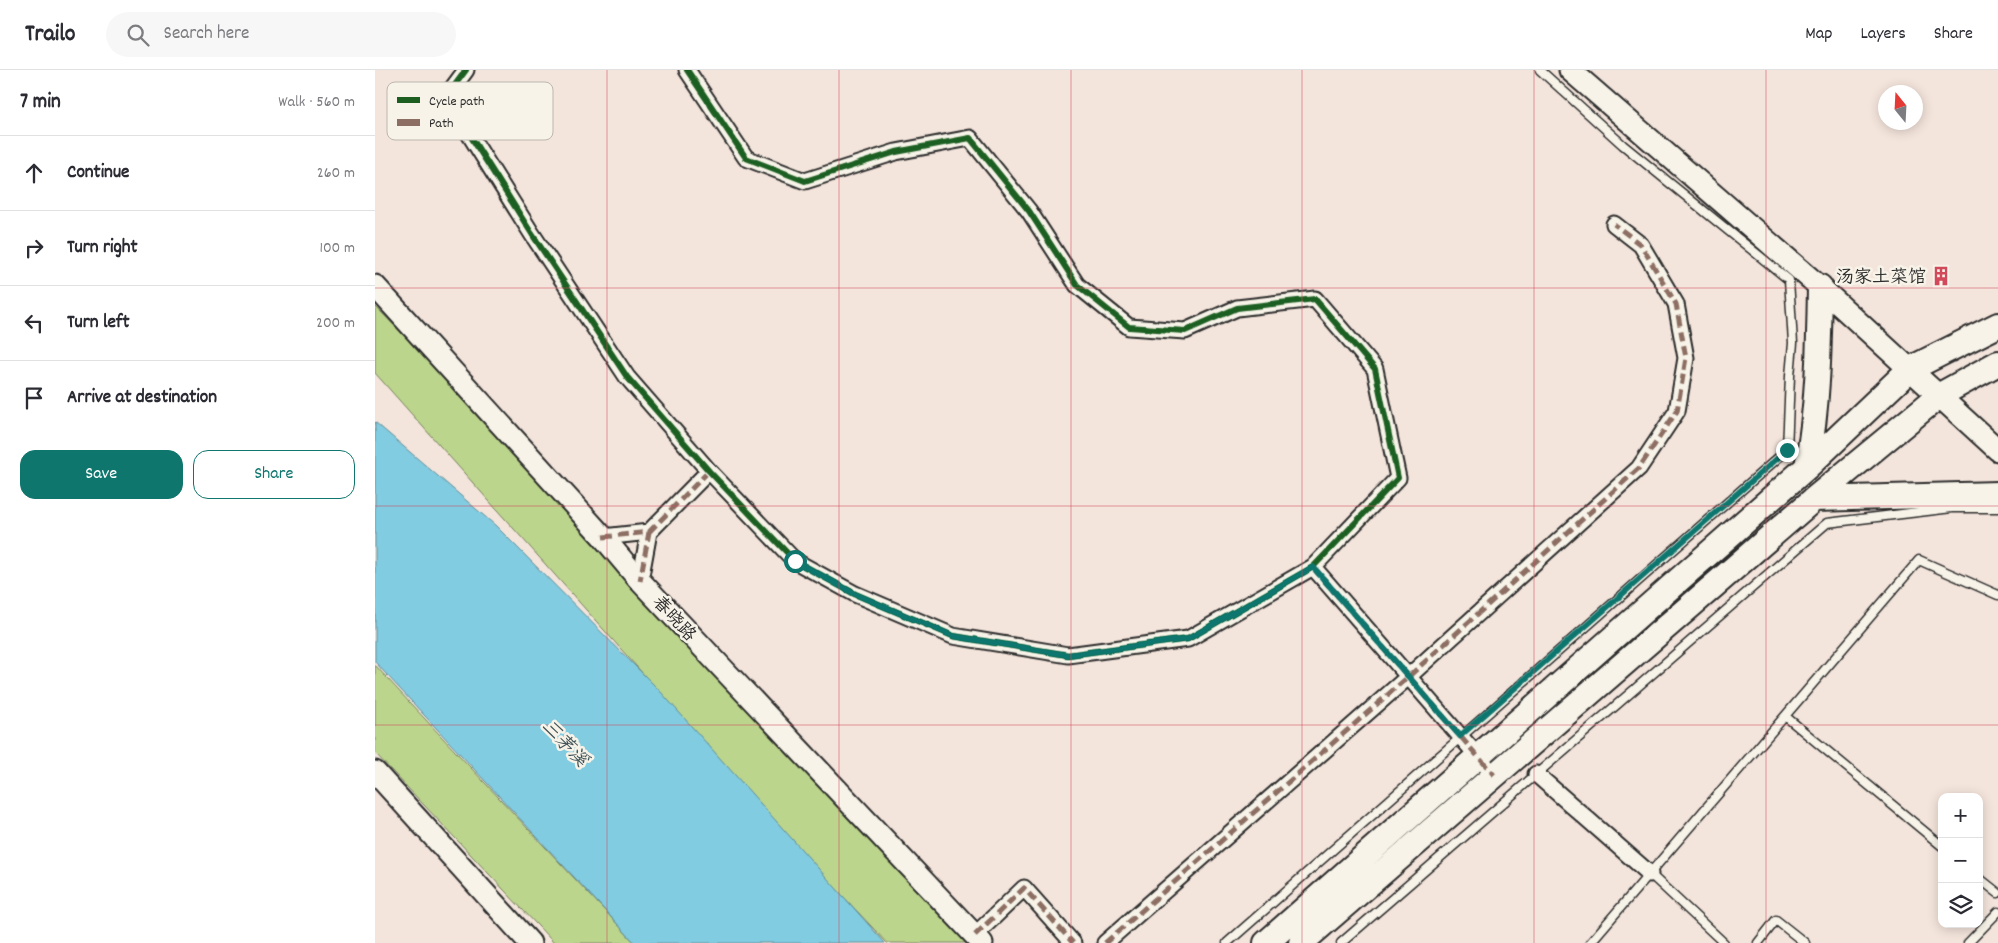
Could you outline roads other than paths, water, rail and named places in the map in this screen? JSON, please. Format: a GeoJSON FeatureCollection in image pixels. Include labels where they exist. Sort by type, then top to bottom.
{"type":"FeatureCollection","features":[{"type":"Feature","properties":{"kind":"main road"},"geometry":{"type":"LineString","coordinates":[[1807,467],[1814,425],[1818,380],[1820,287]]}},
{"type":"Feature","properties":{"kind":"main road"},"geometry":{"type":"LineString","coordinates":[[1266,943],[1807,467],[1910,369],[1998,324]]}},
{"type":"Feature","properties":{"kind":"main road"},"geometry":{"type":"LineString","coordinates":[[1301,943],[1814,499],[1940,395],[1998,363]]}},
{"type":"Feature","properties":{"kind":"main road"},"geometry":{"type":"LineString","coordinates":[[1814,499],[1998,494]]}},
{"type":"Feature","properties":{"kind":"street"},"geometry":{"type":"LineString","coordinates":[[457,82],[466,70]]}},
{"type":"Feature","properties":{"kind":"street"},"geometry":{"type":"LineString","coordinates":[[473,140],[532,234],[627,376],[709,471],[795,561],[855,594],[953,636],[1068,655],[1188,639],[1313,567],[1398,478],[1375,369],[1315,299],[1237,308],[1185,331],[1129,327],[1077,285],[1029,212],[970,138],[896,152],[805,180],[746,158],[687,70]]}},
{"type":"Feature","properties":{"kind":"street"},"geometry":{"type":"LineString","coordinates":[[1571,70],[1820,287],[1998,450]]}},
{"type":"Feature","properties":{"kind":"street"},"geometry":{"type":"LineString","coordinates":[[1105,943],[1408,677],[1639,468],[1677,411],[1686,358],[1676,304],[1641,245],[1614,224]]}},
{"type":"Feature","properties":{"kind":"street","name":"春晓路"},"geometry":{"type":"LineString","coordinates":[[375,286],[641,581],[979,939]]}},
{"type":"Feature","properties":{"kind":"street"},"geometry":{"type":"LineString","coordinates":[[641,581],[649,532],[709,471]]}},
{"type":"Feature","properties":{"kind":"street"},"geometry":{"type":"LineString","coordinates":[[603,537],[649,532]]}},
{"type":"Feature","properties":{"kind":"street"},"geometry":{"type":"LineString","coordinates":[[1313,567],[1494,775]]}},
{"type":"Feature","properties":{"kind":"street"},"geometry":{"type":"LineString","coordinates":[[375,772],[530,943]]}},
{"type":"Feature","properties":{"kind":"street"},"geometry":{"type":"LineString","coordinates":[[1536,774],[1651,874]]}},
{"type":"Feature","properties":{"kind":"street"},"geometry":{"type":"LineString","coordinates":[[979,939],[1024,888],[1073,943]]}},
{"type":"Feature","properties":{"kind":"lane"},"geometry":{"type":"LineString","coordinates":[[1227,943],[1787,450],[1793,343],[1789,280],[1623,146],[1540,70]]}},
{"type":"Feature","properties":{"kind":"lane"},"geometry":{"type":"LineString","coordinates":[[1341,943],[1827,523],[1952,508],[1998,508]]}},
{"type":"Feature","properties":{"kind":"lane"},"geometry":{"type":"LineString","coordinates":[[1590,943],[1919,560],[1998,595]]}},
{"type":"Feature","properties":{"kind":"lane"},"geometry":{"type":"LineString","coordinates":[[1785,716],[1938,843]]}},
{"type":"Feature","properties":{"kind":"lane"},"geometry":{"type":"LineString","coordinates":[[1651,874],[1724,943]]}},
{"type":"Feature","properties":{"kind":"lane"},"geometry":{"type":"LineString","coordinates":[[1983,881],[1998,893]]}},
{"type":"Feature","properties":{"kind":"lane"},"geometry":{"type":"LineString","coordinates":[[1968,943],[1998,912]]}},
{"type":"Feature","properties":{"kind":"lane"},"geometry":{"type":"LineString","coordinates":[[1758,943],[1776,920],[1805,943]]}},
{"type":"Feature","properties":{"kind":"water","name":"三茅溪"},"geometry":{"type":"Polygon","coordinates":[[[375,422],[496,526],[660,691],[885,943],[635,943],[375,662],[375,422]]]}},
{"type":"Feature","properties":{"kind":"place","name":"汤家土菜馆"},"geometry":{"type":"Point","coordinates":[1941,276]}}]}
